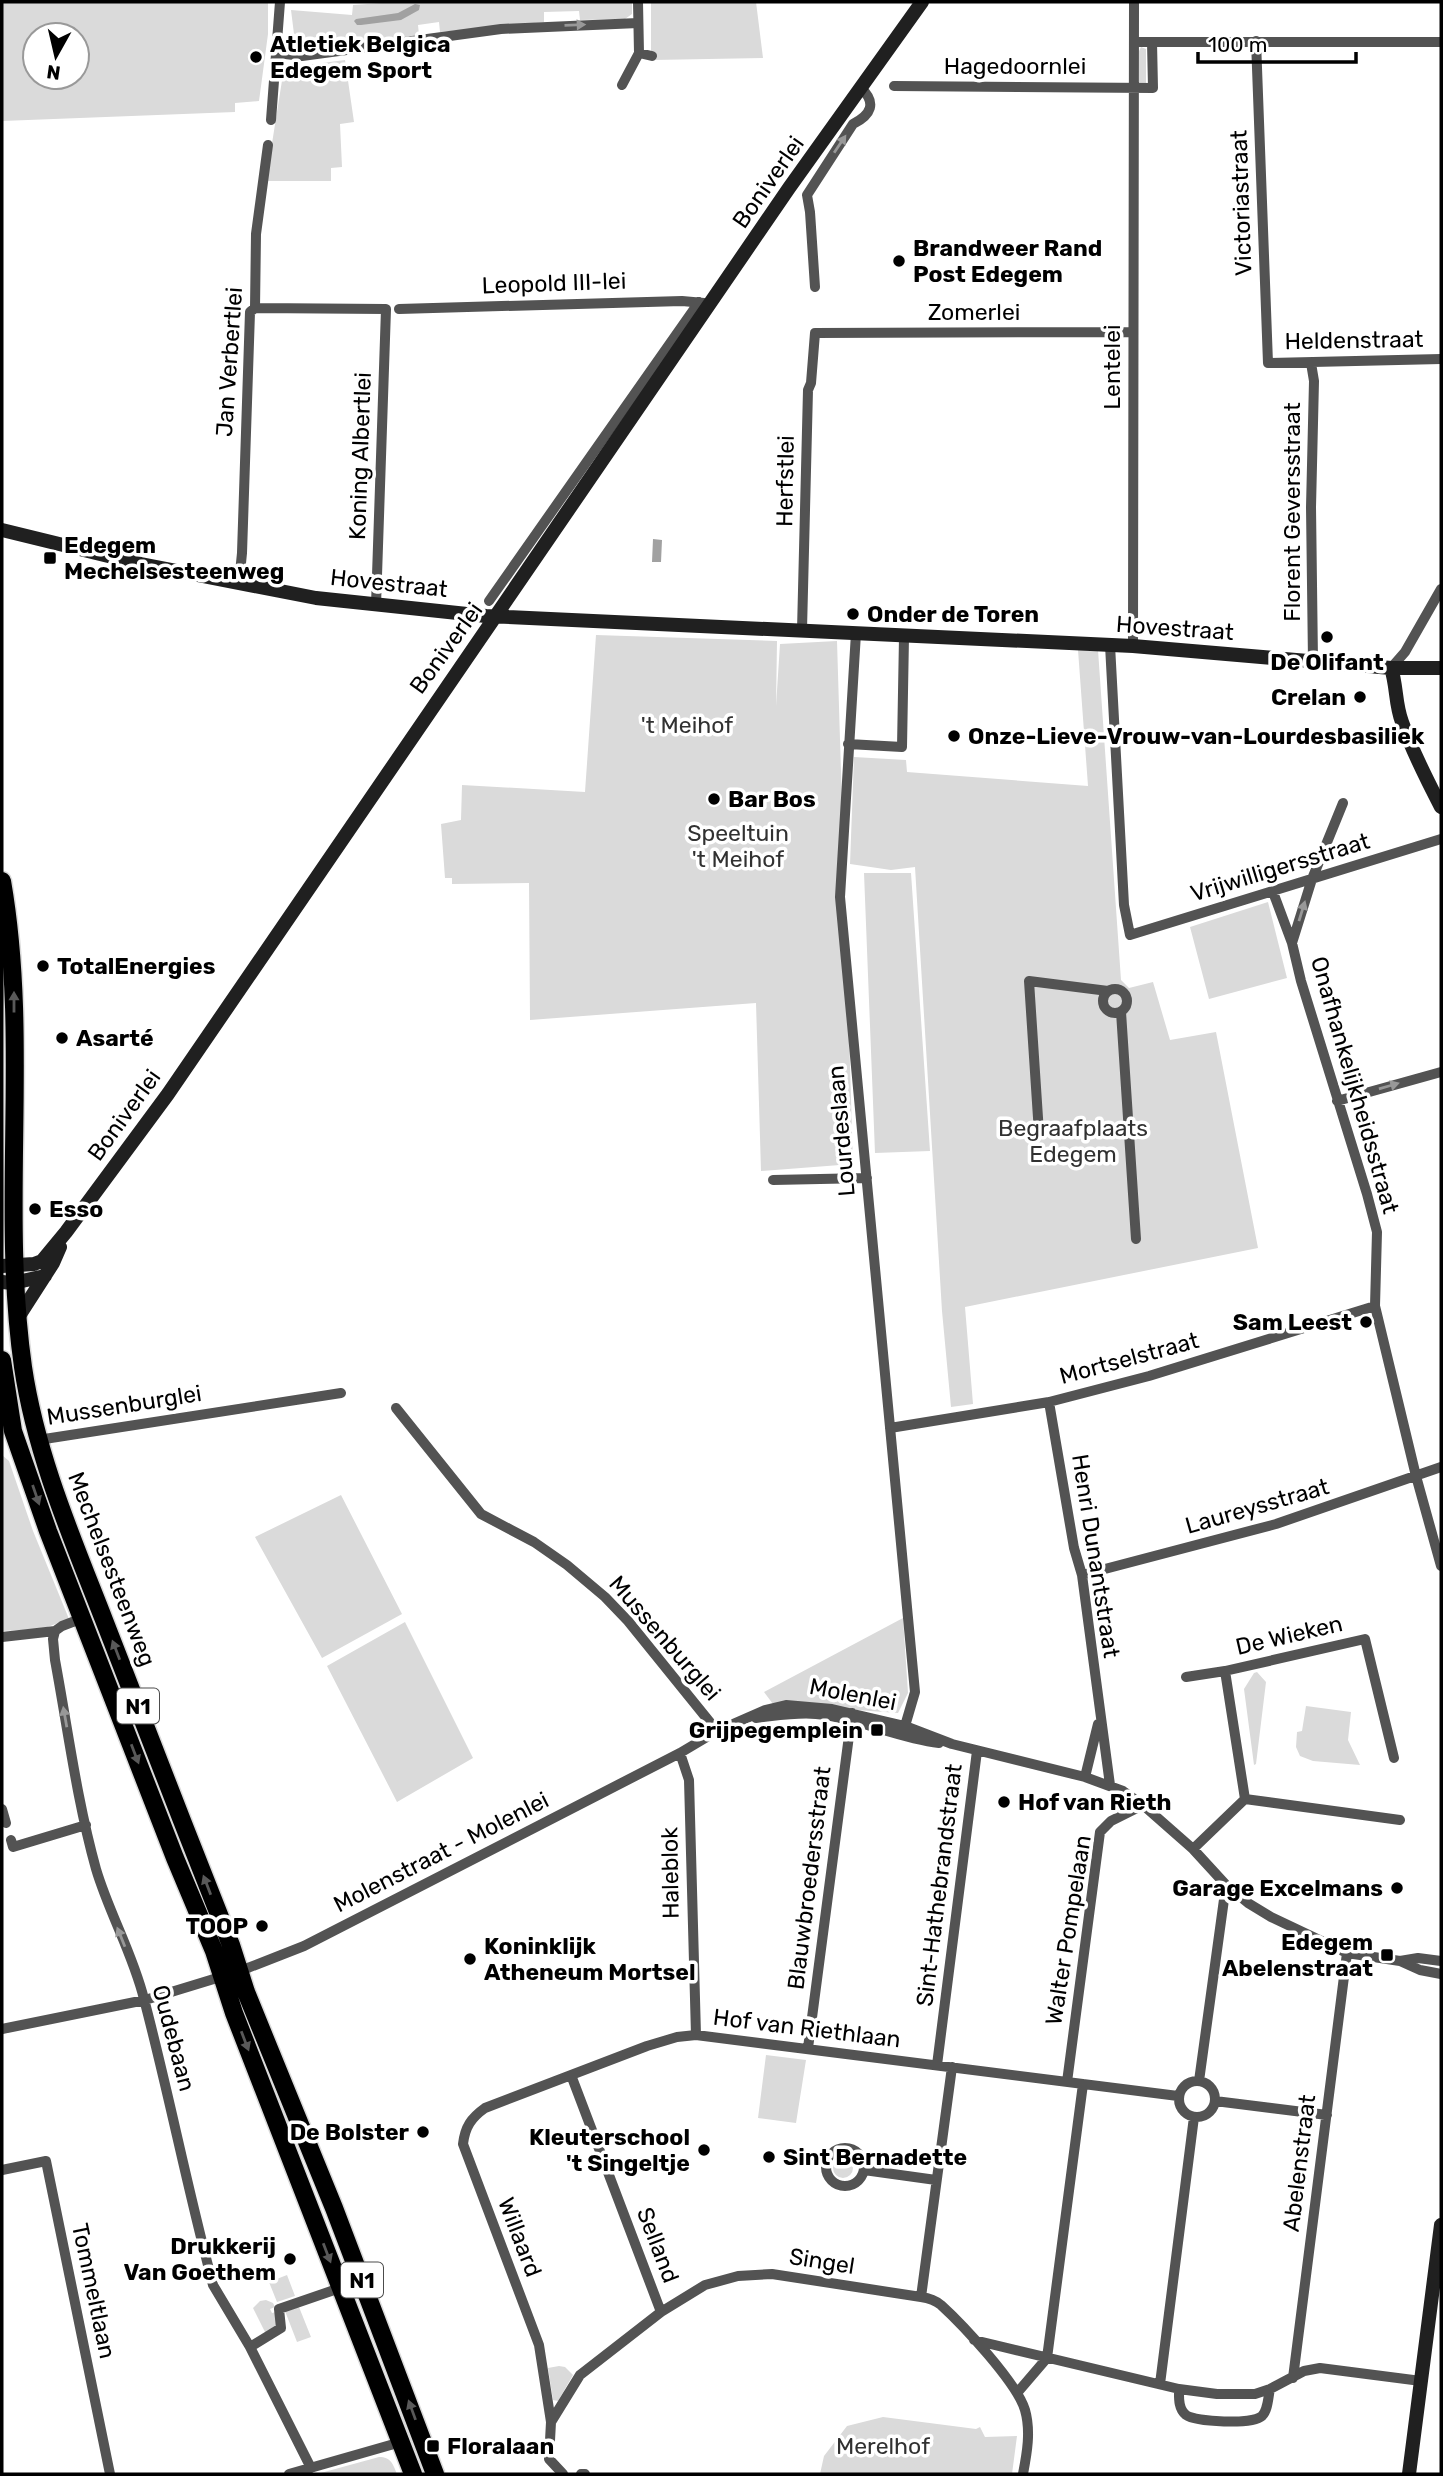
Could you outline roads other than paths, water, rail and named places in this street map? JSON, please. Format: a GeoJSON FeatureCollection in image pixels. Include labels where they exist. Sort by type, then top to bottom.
{"type":"FeatureCollection","features":[{"type":"Feature","properties":{"kind":"main road","name":"Mechelsesteenweg"},"geometry":{"type":"LineString","coordinates":[[2,881],[9,920],[14,984],[7,1274],[38,1440],[232,1974],[234,2013],[412,2470]]}},
{"type":"Feature","properties":{"kind":"main road","name":"Mechelsesteenweg"},"geometry":{"type":"LineString","coordinates":[[2,1360],[8,1432],[83,1618],[171,1849],[232,1974],[334,2208],[435,2474]]}},
{"type":"Feature","properties":{"kind":"street"},"geometry":{"type":"LineString","coordinates":[[271,120],[280,2]]}},
{"type":"Feature","properties":{"kind":"street"},"geometry":{"type":"LineString","coordinates":[[622,85],[639,53],[638,2]]}},
{"type":"Feature","properties":{"kind":"street","name":"Boniverlei"},"geometry":{"type":"LineString","coordinates":[[489,601],[922,2]]}},
{"type":"Feature","properties":{"kind":"street","name":"Lentelei"},"geometry":{"type":"LineString","coordinates":[[1133,646],[1134,2]]}},
{"type":"Feature","properties":{"kind":"street"},"geometry":{"type":"LineString","coordinates":[[277,53],[302,56],[501,29],[639,23]]}},
{"type":"Feature","properties":{"kind":"street","name":"Victoriastraat"},"geometry":{"type":"LineString","coordinates":[[1256,41],[1268,363]]}},
{"type":"Feature","properties":{"kind":"street"},"geometry":{"type":"LineString","coordinates":[[1134,42],[1441,42]]}},
{"type":"Feature","properties":{"kind":"street"},"geometry":{"type":"LineString","coordinates":[[1135,88],[1153,88],[1152,42]]}},
{"type":"Feature","properties":{"kind":"street"},"geometry":{"type":"LineString","coordinates":[[639,53],[652,56]]}},
{"type":"Feature","properties":{"kind":"street","name":"Hagedoornlei"},"geometry":{"type":"LineString","coordinates":[[894,86],[1135,88]]}},
{"type":"Feature","properties":{"kind":"street","name":"Boniverlei"},"geometry":{"type":"LineString","coordinates":[[807,195],[853,124],[862,120],[869,110],[870,96],[861,88]]}},
{"type":"Feature","properties":{"kind":"street","name":"Jan Verbertlei"},"geometry":{"type":"LineString","coordinates":[[239,583],[250,312],[255,308],[256,234],[268,145]]}},
{"type":"Feature","properties":{"kind":"street"},"geometry":{"type":"LineString","coordinates":[[789,188],[807,195],[815,287]]}},
{"type":"Feature","properties":{"kind":"street","name":"Boniverlei"},"geometry":{"type":"LineString","coordinates":[[7,1274],[42,1261],[66,1233],[168,1094],[443,690],[497,617],[705,303]]}},
{"type":"Feature","properties":{"kind":"street","name":"Leopold III-lei"},"geometry":{"type":"LineString","coordinates":[[399,309],[705,303]]}},
{"type":"Feature","properties":{"kind":"street","name":"Koning Albertlei"},"geometry":{"type":"LineString","coordinates":[[255,308],[386,309],[376,605]]}},
{"type":"Feature","properties":{"kind":"street","name":"Zomerlei"},"geometry":{"type":"LineString","coordinates":[[815,333],[1133,332]]}},
{"type":"Feature","properties":{"kind":"street","name":"Herfstlei"},"geometry":{"type":"LineString","coordinates":[[802,630],[808,390],[811,383],[815,333]]}},
{"type":"Feature","properties":{"kind":"street","name":"Heldenstraat"},"geometry":{"type":"LineString","coordinates":[[1268,363],[1441,359]]}},
{"type":"Feature","properties":{"kind":"street","name":"Florent Geversstraat"},"geometry":{"type":"LineString","coordinates":[[1311,363],[1314,381],[1312,662]]}},
{"type":"Feature","properties":{"kind":"street","name":"Hovestraat"},"geometry":{"type":"LineString","coordinates":[[2,530],[141,564],[316,597],[497,617],[1133,646],[1391,668],[1441,668]]}},
{"type":"Feature","properties":{"kind":"street"},"geometry":{"type":"LineString","coordinates":[[1440,803],[1402,722],[1391,668],[1405,652],[1441,589]]}},
{"type":"Feature","properties":{"kind":"street","name":"Lourdeslaan"},"geometry":{"type":"LineString","coordinates":[[856,633],[840,897],[915,1692],[905,1726]]}},
{"type":"Feature","properties":{"kind":"street"},"geometry":{"type":"LineString","coordinates":[[848,744],[902,747],[904,637]]}},
{"type":"Feature","properties":{"kind":"street","name":"Vrijwilligersstraat"},"geometry":{"type":"LineString","coordinates":[[1110,645],[1124,905],[1130,935],[1441,839]]}},
{"type":"Feature","properties":{"kind":"street","name":"Onafhankelijkheidsstraat"},"geometry":{"type":"LineString","coordinates":[[1292,943],[1312,879],[1343,803]]}},
{"type":"Feature","properties":{"kind":"street","name":"Onafhankelijkheidsstraat"},"geometry":{"type":"LineString","coordinates":[[1273,892],[1292,943],[1377,1231],[1375,1306],[1441,1566]]}},
{"type":"Feature","properties":{"kind":"street"},"geometry":{"type":"LineString","coordinates":[[1039,1133],[1029,981],[1108,991],[1120,990],[1126,995],[1128,1003],[1121,1013],[1136,1239]]}},
{"type":"Feature","properties":{"kind":"street"},"geometry":{"type":"LineString","coordinates":[[1108,991],[1103,998],[1104,1006],[1109,1012],[1121,1013]]}},
{"type":"Feature","properties":{"kind":"street"},"geometry":{"type":"LineString","coordinates":[[1337,1101],[1441,1072]]}},
{"type":"Feature","properties":{"kind":"street"},"geometry":{"type":"LineString","coordinates":[[773,1180],[867,1178]]}},
{"type":"Feature","properties":{"kind":"street","name":"Boniverlei"},"geometry":{"type":"LineString","coordinates":[[16,1320],[45,1276],[66,1233]]}},
{"type":"Feature","properties":{"kind":"street"},"geometry":{"type":"LineString","coordinates":[[7,1274],[45,1276]]}},
{"type":"Feature","properties":{"kind":"street","name":"Mortselstraat"},"geometry":{"type":"LineString","coordinates":[[890,1427],[1049,1402],[1149,1376],[1375,1306]]}},
{"type":"Feature","properties":{"kind":"street","name":"Mussenburglei"},"geometry":{"type":"LineString","coordinates":[[38,1440],[341,1393]]}},
{"type":"Feature","properties":{"kind":"street","name":"Henri Dunantstraat"},"geometry":{"type":"LineString","coordinates":[[1049,1402],[1074,1548],[1082,1575],[1110,1785]]}},
{"type":"Feature","properties":{"kind":"street","name":"Mussenburglei"},"geometry":{"type":"LineString","coordinates":[[396,1408],[481,1514],[534,1542],[567,1565],[628,1620],[717,1731]]}},
{"type":"Feature","properties":{"kind":"street","name":"Laureysstraat"},"geometry":{"type":"LineString","coordinates":[[1082,1575],[1276,1524],[1441,1467]]}},
{"type":"Feature","properties":{"kind":"street"},"geometry":{"type":"LineString","coordinates":[[2,1637],[55,1631],[83,1618]]}},
{"type":"Feature","properties":{"kind":"street","name":"Oudebaan"},"geometry":{"type":"LineString","coordinates":[[55,1631],[55,1660],[86,1825],[102,1885],[145,2000],[213,2285],[250,2347],[311,2468]]}},
{"type":"Feature","properties":{"kind":"street","name":"De Wieken"},"geometry":{"type":"LineString","coordinates":[[1186,1677],[1225,1671],[1365,1639],[1394,1758]]}},
{"type":"Feature","properties":{"kind":"street","name":"De Wieken"},"geometry":{"type":"LineString","coordinates":[[1225,1671],[1245,1799]]}},
{"type":"Feature","properties":{"kind":"street","name":"Molenstraat - Molenlei"},"geometry":{"type":"LineString","coordinates":[[2,2029],[145,2000],[232,1974],[304,1946],[680,1753],[717,1731],[746,1719],[815,1714],[851,1717]]}},
{"type":"Feature","properties":{"kind":"street"},"geometry":{"type":"LineString","coordinates":[[851,1717],[923,1741],[952,1744],[1110,1785],[1143,1805],[1193,1849],[1226,1885],[1271,1917],[1348,1953],[1401,1961],[1420,1970],[1441,1974]]}},
{"type":"Feature","properties":{"kind":"street","name":"Molenlei"},"geometry":{"type":"LineString","coordinates":[[851,1717],[905,1726],[952,1744]]}},
{"type":"Feature","properties":{"kind":"street","name":"Blauwbroedersstraat"},"geometry":{"type":"LineString","coordinates":[[808,2048],[851,1717]]}},
{"type":"Feature","properties":{"kind":"street","name":"Henri Dunantstraat"},"geometry":{"type":"LineString","coordinates":[[1085,1777],[1100,1718]]}},
{"type":"Feature","properties":{"kind":"street","name":"Sint-Hathebrandstraat"},"geometry":{"type":"LineString","coordinates":[[937,2065],[977,1751]]}},
{"type":"Feature","properties":{"kind":"street","name":"Haleblok"},"geometry":{"type":"LineString","coordinates":[[680,1753],[689,1780],[696,2035]]}},
{"type":"Feature","properties":{"kind":"street"},"geometry":{"type":"LineString","coordinates":[[1193,1849],[1245,1799],[1400,1820]]}},
{"type":"Feature","properties":{"kind":"street","name":"Walter Pompelaan"},"geometry":{"type":"LineString","coordinates":[[1067,2082],[1100,1832],[1111,1821],[1143,1805]]}},
{"type":"Feature","properties":{"kind":"street"},"geometry":{"type":"LineString","coordinates":[[2,1809],[6,1823]]}},
{"type":"Feature","properties":{"kind":"street"},"geometry":{"type":"LineString","coordinates":[[2,1850],[12,1843],[86,1825]]}},
{"type":"Feature","properties":{"kind":"street"},"geometry":{"type":"LineString","coordinates":[[1199,2081],[1226,1885]]}},
{"type":"Feature","properties":{"kind":"street","name":"Abelenstraat"},"geometry":{"type":"LineString","coordinates":[[1293,2378],[1348,1953]]}},
{"type":"Feature","properties":{"kind":"street"},"geometry":{"type":"LineString","coordinates":[[1401,1961],[1418,1958],[1441,1961]]}},
{"type":"Feature","properties":{"kind":"street","name":"Hof van Riethlaan"},"geometry":{"type":"LineString","coordinates":[[463,2144],[464,2133],[472,2117],[485,2108],[647,2046],[677,2037],[696,2035],[1178,2096]]}},
{"type":"Feature","properties":{"kind":"street"},"geometry":{"type":"LineString","coordinates":[[921,2297],[952,2067]]}},
{"type":"Feature","properties":{"kind":"street","name":"Selland"},"geometry":{"type":"LineString","coordinates":[[570,2076],[660,2312]]}},
{"type":"Feature","properties":{"kind":"street"},"geometry":{"type":"LineString","coordinates":[[1199,2081],[1211,2087],[1215,2101],[1208,2113],[1194,2117],[1180,2107],[1178,2096],[1184,2086],[1199,2081]]}},
{"type":"Feature","properties":{"kind":"street"},"geometry":{"type":"LineString","coordinates":[[1017,2393],[1047,2358],[1083,2084]]}},
{"type":"Feature","properties":{"kind":"street"},"geometry":{"type":"LineString","coordinates":[[1215,2101],[1327,2115]]}},
{"type":"Feature","properties":{"kind":"street"},"geometry":{"type":"LineString","coordinates":[[1160,2384],[1194,2117]]}},
{"type":"Feature","properties":{"kind":"street","name":"Willaard"},"geometry":{"type":"LineString","coordinates":[[463,2144],[539,2346]]}},
{"type":"Feature","properties":{"kind":"street","name":"Tommeltlaan"},"geometry":{"type":"LineString","coordinates":[[2,2170],[46,2161],[110,2474]]}},
{"type":"Feature","properties":{"kind":"street"},"geometry":{"type":"LineString","coordinates":[[864,2170],[936,2180]]}},
{"type":"Feature","properties":{"kind":"street"},"geometry":{"type":"LineString","coordinates":[[1409,2474],[1441,2225]]}},
{"type":"Feature","properties":{"kind":"street","name":"Singel"},"geometry":{"type":"LineString","coordinates":[[551,2422],[580,2375],[660,2312],[705,2285],[754,2274],[921,2297],[940,2304],[974,2340],[1017,2393],[1027,2420],[1027,2449],[1023,2474]]}},
{"type":"Feature","properties":{"kind":"street"},"geometry":{"type":"LineString","coordinates":[[250,2347],[281,2328],[279,2309],[340,2288]]}},
{"type":"Feature","properties":{"kind":"street"},"geometry":{"type":"LineString","coordinates":[[974,2340],[1179,2389],[1236,2395],[1270,2389],[1304,2371],[1320,2368],[1421,2381]]}},
{"type":"Feature","properties":{"kind":"street","name":"Singel"},"geometry":{"type":"LineString","coordinates":[[539,2346],[551,2422],[549,2459],[563,2474]]}},
{"type":"Feature","properties":{"kind":"street"},"geometry":{"type":"LineString","coordinates":[[1179,2389],[1181,2409],[1186,2415],[1223,2421],[1248,2421],[1262,2416],[1266,2410],[1270,2389]]}},
{"type":"Feature","properties":{"kind":"street"},"geometry":{"type":"LineString","coordinates":[[289,2474],[401,2442]]}},
{"type":"Feature","properties":{"kind":"place","name":"Atletiek Belgica Edegem Sport"},"geometry":{"type":"Point","coordinates":[256,57]}},
{"type":"Feature","properties":{"kind":"place","name":"Brandweer Rand Post Edegem"},"geometry":{"type":"Point","coordinates":[899,261]}},
{"type":"Feature","properties":{"kind":"place","name":"Edegem Mechelsesteenweg"},"geometry":{"type":"Point","coordinates":[50,558]}},
{"type":"Feature","properties":{"kind":"place","name":"Onder de Toren"},"geometry":{"type":"Point","coordinates":[853,614]}},
{"type":"Feature","properties":{"kind":"place","name":"De Olifant"},"geometry":{"type":"Point","coordinates":[1327,637]}},
{"type":"Feature","properties":{"kind":"place","name":"Crelan"},"geometry":{"type":"Point","coordinates":[1360,697]}},
{"type":"Feature","properties":{"kind":"place","name":"Onze-Lieve-Vrouw-van-Lourdesbasiliek"},"geometry":{"type":"Point","coordinates":[954,736]}},
{"type":"Feature","properties":{"kind":"place","name":"Bar Bos"},"geometry":{"type":"Point","coordinates":[714,799]}},
{"type":"Feature","properties":{"kind":"place","name":"TotalEnergies"},"geometry":{"type":"Point","coordinates":[43,966]}},
{"type":"Feature","properties":{"kind":"place","name":"Asarté"},"geometry":{"type":"Point","coordinates":[62,1038]}},
{"type":"Feature","properties":{"kind":"place","name":"Esso"},"geometry":{"type":"Point","coordinates":[35,1209]}},
{"type":"Feature","properties":{"kind":"place","name":"Sam Leest"},"geometry":{"type":"Point","coordinates":[1366,1322]}},
{"type":"Feature","properties":{"kind":"place","name":"Grijpegemplein"},"geometry":{"type":"Point","coordinates":[877,1730]}},
{"type":"Feature","properties":{"kind":"place","name":"Hof van Rieth"},"geometry":{"type":"Point","coordinates":[1004,1802]}},
{"type":"Feature","properties":{"kind":"place","name":"Garage Excelmans"},"geometry":{"type":"Point","coordinates":[1397,1888]}},
{"type":"Feature","properties":{"kind":"place","name":"TOOP"},"geometry":{"type":"Point","coordinates":[262,1926]}},
{"type":"Feature","properties":{"kind":"place","name":"Edegem Abelenstraat"},"geometry":{"type":"Point","coordinates":[1387,1955]}},
{"type":"Feature","properties":{"kind":"place","name":"Koninklijk Atheneum Mortsel"},"geometry":{"type":"Point","coordinates":[470,1959]}},
{"type":"Feature","properties":{"kind":"place","name":"De Bolster"},"geometry":{"type":"Point","coordinates":[423,2132]}},
{"type":"Feature","properties":{"kind":"place","name":"Kleuterschool 't Singeltje"},"geometry":{"type":"Point","coordinates":[704,2150]}},
{"type":"Feature","properties":{"kind":"place","name":"Sint Bernadette"},"geometry":{"type":"Point","coordinates":[769,2157]}},
{"type":"Feature","properties":{"kind":"place","name":"Drukkerij Van Goethem"},"geometry":{"type":"Point","coordinates":[290,2259]}},
{"type":"Feature","properties":{"kind":"place","name":"Floralaan"},"geometry":{"type":"Point","coordinates":[433,2446]}},
{"type":"Feature","properties":{"kind":"park label","name":"'t Meihof"},"geometry":{"type":"Point","coordinates":[687,725]}},
{"type":"Feature","properties":{"kind":"park label","name":"Speeltuin 't Meihof"},"geometry":{"type":"Point","coordinates":[738,846]}},
{"type":"Feature","properties":{"kind":"park label","name":"Begraafplaats Edegem"},"geometry":{"type":"Point","coordinates":[1073,1141]}},
{"type":"Feature","properties":{"kind":"park label","name":"Merelhof"},"geometry":{"type":"Point","coordinates":[883,2446]}}]}
